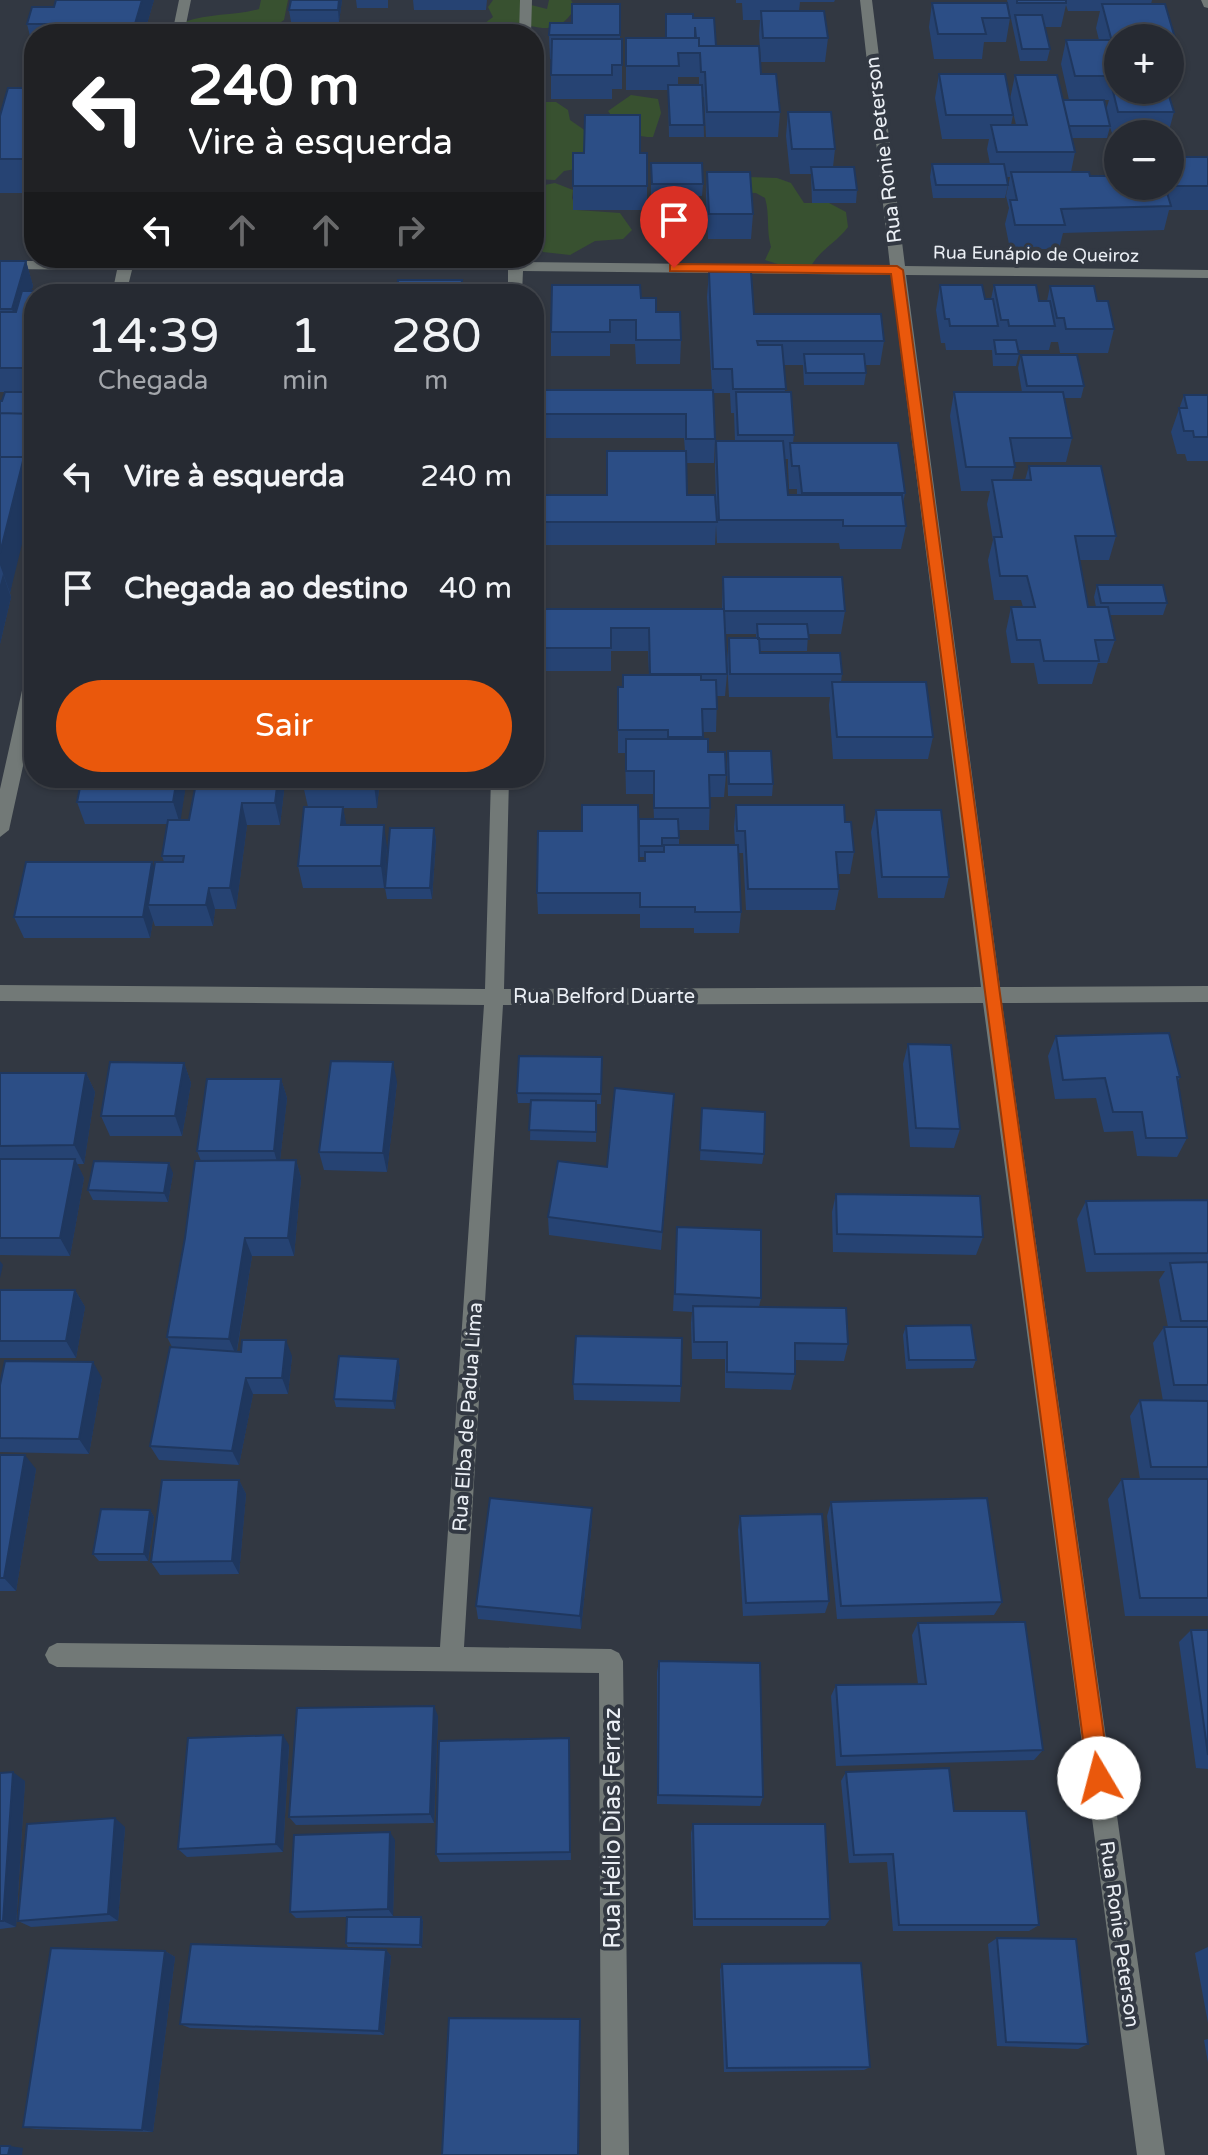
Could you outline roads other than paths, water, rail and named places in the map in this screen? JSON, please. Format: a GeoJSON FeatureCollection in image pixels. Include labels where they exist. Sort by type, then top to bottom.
{"type":"FeatureCollection","features":[{"type":"Feature","properties":{"kind":"street"},"geometry":{"type":"LineString","coordinates":[[180,24],[185,0]]}},
{"type":"Feature","properties":{"kind":"street"},"geometry":{"type":"LineString","coordinates":[[525,24],[526,0]]}},
{"type":"Feature","properties":{"kind":"street","name":"Rua Ronie Peterson"},"geometry":{"type":"LineString","coordinates":[[866,0],[897,270],[991,994],[1151,2155]]}},
{"type":"Feature","properties":{"kind":"street","name":"Rua Eunápio de Queiroz"},"geometry":{"type":"LineString","coordinates":[[544,263],[1208,274]]}},
{"type":"Feature","properties":{"kind":"street","name":"Rua Eunápio de Queiroz"},"geometry":{"type":"LineString","coordinates":[[0,265],[24,264]]}},
{"type":"Feature","properties":{"kind":"street"},"geometry":{"type":"LineString","coordinates":[[0,830],[24,722]]}},
{"type":"Feature","properties":{"kind":"street","name":"Rua Elba de Padua Lima"},"geometry":{"type":"LineString","coordinates":[[451,1661],[494,997],[500,788]]}},
{"type":"Feature","properties":{"kind":"street","name":"Rua Belford Duarte"},"geometry":{"type":"LineString","coordinates":[[0,993],[494,997],[1208,994]]}},
{"type":"Feature","properties":{"kind":"street"},"geometry":{"type":"LineString","coordinates":[[57,1655],[451,1661]]}},
{"type":"Feature","properties":{"kind":"street","name":"Rua Hélio Dias Ferraz"},"geometry":{"type":"LineString","coordinates":[[451,1661],[611,1661],[615,2155]]}}]}
